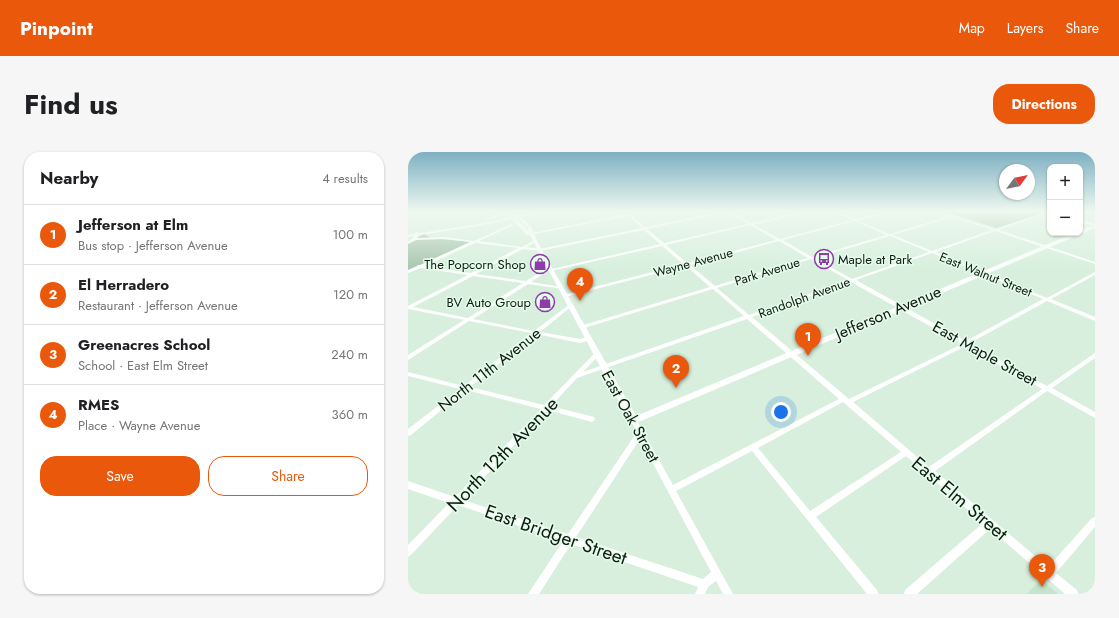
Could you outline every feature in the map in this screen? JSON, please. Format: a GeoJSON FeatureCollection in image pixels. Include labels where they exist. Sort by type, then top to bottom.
{"type":"FeatureCollection","features":[{"type":"Feature","properties":{"kind":"main road"},"geometry":{"type":"LineString","coordinates":[[416,235],[433,232]]}},
{"type":"Feature","properties":{"kind":"main road"},"geometry":{"type":"LineString","coordinates":[[408,235],[434,232]]}},
{"type":"Feature","properties":{"kind":"main road","name":"East Oak Street"},"geometry":{"type":"LineString","coordinates":[[529,232],[634,421]]}},
{"type":"Feature","properties":{"kind":"main road","name":"Jefferson Avenue"},"geometry":{"type":"LineString","coordinates":[[634,421],[1070,236]]}},
{"type":"Feature","properties":{"kind":"street"},"geometry":{"type":"LineString","coordinates":[[408,272],[495,232]]}},
{"type":"Feature","properties":{"kind":"street"},"geometry":{"type":"LineString","coordinates":[[408,308],[519,249],[532,236],[550,232]]}},
{"type":"Feature","properties":{"kind":"street"},"geometry":{"type":"LineString","coordinates":[[408,243],[416,235],[519,249],[540,250],[627,232]]}},
{"type":"Feature","properties":{"kind":"street","name":"East Elm Street"},"geometry":{"type":"LineString","coordinates":[[648,232],[1073,594]]}},
{"type":"Feature","properties":{"kind":"street"},"geometry":{"type":"LineString","coordinates":[[408,358],[550,269],[719,232]]}},
{"type":"Feature","properties":{"kind":"street","name":"East Maple Street"},"geometry":{"type":"LineString","coordinates":[[765,232],[1095,415]]}},
{"type":"Feature","properties":{"kind":"street","name":"Wayne Avenue"},"geometry":{"type":"LineString","coordinates":[[565,296],[808,232]]}},
{"type":"Feature","properties":{"kind":"street","name":"East Walnut Street"},"geometry":{"type":"LineString","coordinates":[[884,232],[1095,318]]}},
{"type":"Feature","properties":{"kind":"street","name":"Park Avenue"},"geometry":{"type":"LineString","coordinates":[[582,327],[898,232]]}},
{"type":"Feature","properties":{"kind":"street","name":"Randolph Avenue"},"geometry":{"type":"LineString","coordinates":[[604,367],[990,232]]}},
{"type":"Feature","properties":{"kind":"street"},"geometry":{"type":"LineString","coordinates":[[1000,232],[1094,261]]}},
{"type":"Feature","properties":{"kind":"street"},"geometry":{"type":"LineString","coordinates":[[420,266],[561,288]]}},
{"type":"Feature","properties":{"kind":"street"},"geometry":{"type":"LineString","coordinates":[[671,490],[846,400],[967,343],[1048,300],[1095,272]]}},
{"type":"Feature","properties":{"kind":"street","name":"North 11th Avenue"},"geometry":{"type":"LineString","coordinates":[[408,433],[570,305]]}},
{"type":"Feature","properties":{"kind":"street"},"geometry":{"type":"LineString","coordinates":[[408,308],[580,341],[588,339]]}},
{"type":"Feature","properties":{"kind":"street"},"geometry":{"type":"LineString","coordinates":[[575,377],[596,354]]}},
{"type":"Feature","properties":{"kind":"street"},"geometry":{"type":"LineString","coordinates":[[929,471],[1095,355]]}},
{"type":"Feature","properties":{"kind":"street","name":"North 12th Avenue"},"geometry":{"type":"LineString","coordinates":[[408,552],[575,377],[604,367]]}},
{"type":"Feature","properties":{"kind":"street"},"geometry":{"type":"LineString","coordinates":[[408,374],[592,419]]}},
{"type":"Feature","properties":{"kind":"street","name":"East Oak Street"},"geometry":{"type":"LineString","coordinates":[[634,421],[728,594]]}},
{"type":"Feature","properties":{"kind":"street"},"geometry":{"type":"LineString","coordinates":[[533,594],[640,433]]}},
{"type":"Feature","properties":{"kind":"street"},"geometry":{"type":"LineString","coordinates":[[753,447],[873,594]]}},
{"type":"Feature","properties":{"kind":"street"},"geometry":{"type":"LineString","coordinates":[[810,516],[906,452]]}},
{"type":"Feature","properties":{"kind":"street","name":"East Bridger Street"},"geometry":{"type":"LineString","coordinates":[[408,485],[704,584]]}},
{"type":"Feature","properties":{"kind":"street"},"geometry":{"type":"LineString","coordinates":[[1048,573],[1095,521]]}},
{"type":"Feature","properties":{"kind":"street"},"geometry":{"type":"LineString","coordinates":[[909,594],[990,523]]}},
{"type":"Feature","properties":{"kind":"street"},"geometry":{"type":"LineString","coordinates":[[700,594],[704,584],[717,574]]}},
{"type":"Feature","properties":{"kind":"shaded area"},"geometry":{"type":"Polygon","coordinates":[[[424,234],[431,238],[471,242],[408,272],[408,243],[424,234]]]}},
{"type":"Feature","properties":{"kind":"shaded area"},"geometry":{"type":"Polygon","coordinates":[[[1041,579],[1058,594],[1027,594],[1041,579]]]}},
{"type":"Feature","properties":{"kind":"place","name":"Maple at Park"},"geometry":{"type":"Point","coordinates":[824,259]}},
{"type":"Feature","properties":{"kind":"place","name":"The Popcorn Shop"},"geometry":{"type":"Point","coordinates":[540,264]}},
{"type":"Feature","properties":{"kind":"place","name":"RMES"},"geometry":{"type":"Point","coordinates":[580,301]}},
{"type":"Feature","properties":{"kind":"place","name":"BV Auto Group"},"geometry":{"type":"Point","coordinates":[545,302]}},
{"type":"Feature","properties":{"kind":"place","name":"Jefferson at Elm"},"geometry":{"type":"Point","coordinates":[808,356]}},
{"type":"Feature","properties":{"kind":"place","name":"El Herradero"},"geometry":{"type":"Point","coordinates":[676,388]}},
{"type":"Feature","properties":{"kind":"place","name":"Greenacres School"},"geometry":{"type":"Point","coordinates":[1042,587]}}]}
